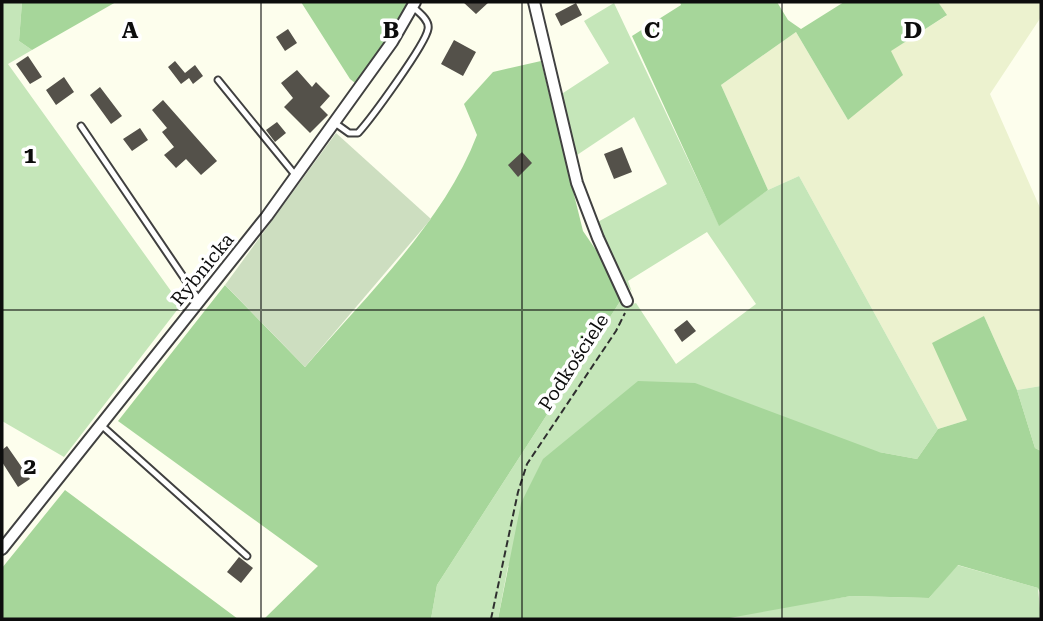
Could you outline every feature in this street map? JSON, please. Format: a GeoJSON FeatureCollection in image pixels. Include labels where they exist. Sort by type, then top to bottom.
{"type":"FeatureCollection","features":[{"type":"Feature","properties":{"kind":"street","name":"Podkościele"},"geometry":{"type":"LineString","coordinates":[[534,2],[577,183],[598,238],[627,301]]}},
{"type":"Feature","properties":{"kind":"street","name":"Rybnicka"},"geometry":{"type":"LineString","coordinates":[[2,549],[296,176],[392,42],[414,4]]}},
{"type":"Feature","properties":{"kind":"lane"},"geometry":{"type":"LineString","coordinates":[[335,123],[349,133],[358,133],[419,47],[428,29],[427,20],[414,4]]}},
{"type":"Feature","properties":{"kind":"lane"},"geometry":{"type":"LineString","coordinates":[[218,80],[296,176]]}},
{"type":"Feature","properties":{"kind":"lane"},"geometry":{"type":"LineString","coordinates":[[81,126],[200,300]]}},
{"type":"Feature","properties":{"kind":"lane"},"geometry":{"type":"LineString","coordinates":[[100,424],[247,556]]}},
{"type":"Feature","properties":{"kind":"path","name":"Podkościele"},"geometry":{"type":"LineString","coordinates":[[491,619],[518,492],[527,464],[616,331],[627,301]]}},
{"type":"Feature","properties":{"kind":"green space"},"geometry":{"type":"Polygon","coordinates":[[[2,2],[22,2],[19,41],[32,50],[8,64],[181,305],[64,457],[2,421],[2,2]]]}},
{"type":"Feature","properties":{"kind":"green space"},"geometry":{"type":"Polygon","coordinates":[[[22,2],[116,2],[32,50],[19,41],[22,2]]]}},
{"type":"Feature","properties":{"kind":"green space"},"geometry":{"type":"Polygon","coordinates":[[[301,2],[411,2],[359,86],[350,79],[301,2]]]}},
{"type":"Feature","properties":{"kind":"green space"},"geometry":{"type":"Polygon","coordinates":[[[680,2],[777,2],[788,20],[801,29],[844,2],[938,2],[947,15],[891,51],[903,75],[848,120],[796,32],[721,85],[768,190],[719,226],[632,36],[681,5],[680,2]]]}},
{"type":"Feature","properties":{"kind":"green space"},"geometry":{"type":"Polygon","coordinates":[[[938,2],[1041,2],[1041,17],[990,94],[1041,210],[1041,386],[1017,390],[984,316],[967,420],[938,429],[799,176],[768,190],[721,85],[796,32],[848,120],[890,51],[946,16],[938,2]]]}},
{"type":"Feature","properties":{"kind":"green space"},"geometry":{"type":"Polygon","coordinates":[[[614,3],[719,225],[768,190],[799,176],[938,429],[917,459],[879,452],[508,566],[498,619],[431,619],[437,585],[621,300],[630,305],[636,303],[676,364],[756,304],[707,232],[628,281],[632,292],[610,260],[594,224],[667,184],[634,117],[577,155],[585,192],[579,180],[560,95],[609,63],[584,21],[614,3]]]}},
{"type":"Feature","properties":{"kind":"green space"},"geometry":{"type":"Polygon","coordinates":[[[541,61],[583,231],[613,275],[621,300],[437,585],[431,619],[264,619],[318,566],[118,421],[225,285],[305,367],[377,286],[445,198],[477,135],[464,104],[493,72],[541,61]]]}},
{"type":"Feature","properties":{"kind":"green space"},"geometry":{"type":"Polygon","coordinates":[[[336,133],[431,219],[305,367],[225,285],[336,133]]]}},
{"type":"Feature","properties":{"kind":"green space"},"geometry":{"type":"Polygon","coordinates":[[[984,316],[1017,390],[1035,448],[1041,451],[1041,595],[1038,588],[958,565],[929,598],[851,596],[724,619],[498,619],[521,503],[543,459],[638,381],[695,383],[879,452],[917,459],[938,429],[967,420],[932,343],[984,316]]]}},
{"type":"Feature","properties":{"kind":"green space"},"geometry":{"type":"Polygon","coordinates":[[[1041,386],[1041,451],[1035,448],[1017,390],[1041,386]]]}},
{"type":"Feature","properties":{"kind":"green space"},"geometry":{"type":"Polygon","coordinates":[[[65,490],[238,619],[2,619],[2,568],[65,490]]]}},
{"type":"Feature","properties":{"kind":"green space"},"geometry":{"type":"Polygon","coordinates":[[[957,565],[1038,588],[1041,619],[723,617],[851,596],[929,598],[957,565]]]}},
{"type":"Feature","properties":{"kind":"building"},"geometry":{"type":"Polygon","coordinates":[[[463,2],[489,2],[476,14],[463,2]]]}},
{"type":"Feature","properties":{"kind":"building"},"geometry":{"type":"Polygon","coordinates":[[[576,3],[582,15],[561,26],[555,14],[576,3]]]}},
{"type":"Feature","properties":{"kind":"building"},"geometry":{"type":"Polygon","coordinates":[[[288,29],[297,43],[285,51],[276,37],[288,29]]]}},
{"type":"Feature","properties":{"kind":"building"},"geometry":{"type":"Polygon","coordinates":[[[454,40],[476,52],[463,76],[441,64],[454,40]]]}},
{"type":"Feature","properties":{"kind":"building"},"geometry":{"type":"Polygon","coordinates":[[[28,56],[42,77],[30,84],[16,64],[28,56]]]}},
{"type":"Feature","properties":{"kind":"building"},"geometry":{"type":"Polygon","coordinates":[[[175,61],[185,73],[195,65],[203,76],[193,84],[189,78],[181,84],[168,67],[175,61]]]}},
{"type":"Feature","properties":{"kind":"building"},"geometry":{"type":"Polygon","coordinates":[[[297,70],[312,87],[316,82],[330,96],[320,107],[328,115],[310,133],[284,107],[293,98],[281,83],[297,70]]]}},
{"type":"Feature","properties":{"kind":"building"},"geometry":{"type":"Polygon","coordinates":[[[64,77],[74,92],[56,105],[46,90],[64,77]]]}},
{"type":"Feature","properties":{"kind":"building"},"geometry":{"type":"Polygon","coordinates":[[[100,87],[122,116],[111,124],[90,95],[100,87]]]}},
{"type":"Feature","properties":{"kind":"building"},"geometry":{"type":"Polygon","coordinates":[[[163,100],[217,161],[201,175],[186,159],[176,168],[164,155],[174,147],[162,132],[167,128],[152,110],[163,100]]]}},
{"type":"Feature","properties":{"kind":"building"},"geometry":{"type":"Polygon","coordinates":[[[277,122],[286,133],[275,142],[266,130],[277,122]]]}},
{"type":"Feature","properties":{"kind":"building"},"geometry":{"type":"Polygon","coordinates":[[[140,128],[148,140],[132,151],[123,139],[140,128]]]}},
{"type":"Feature","properties":{"kind":"building"},"geometry":{"type":"Polygon","coordinates":[[[622,147],[632,172],[614,179],[604,154],[622,147]]]}},
{"type":"Feature","properties":{"kind":"building"},"geometry":{"type":"Polygon","coordinates":[[[522,152],[532,163],[518,177],[508,165],[522,152]]]}},
{"type":"Feature","properties":{"kind":"building"},"geometry":{"type":"Polygon","coordinates":[[[687,320],[696,331],[682,342],[674,330],[687,320]]]}},
{"type":"Feature","properties":{"kind":"building"},"geometry":{"type":"Polygon","coordinates":[[[7,446],[30,479],[18,487],[2,462],[2,450],[7,446]]]}},
{"type":"Feature","properties":{"kind":"building"},"geometry":{"type":"Polygon","coordinates":[[[239,557],[253,568],[241,583],[227,572],[239,557]]]}}]}
